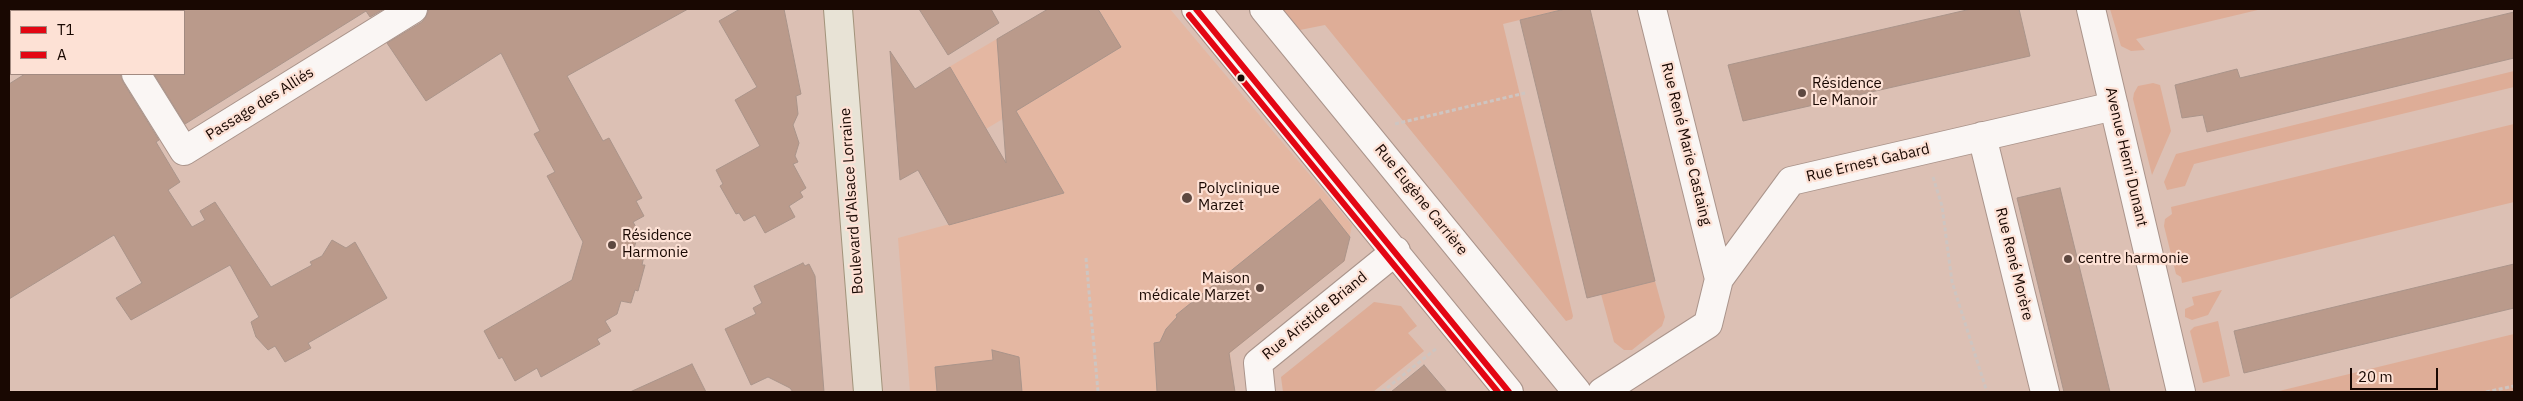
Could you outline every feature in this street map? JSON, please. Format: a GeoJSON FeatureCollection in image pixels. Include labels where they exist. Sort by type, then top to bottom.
{"type":"FeatureCollection","features":[{"type":"Feature","properties":{"kind":"main road","name":"Boulevard d'Alsace Lorraine"},"geometry":{"type":"LineString","coordinates":[[838,9],[868,392]]}},
{"type":"Feature","properties":{"kind":"street","name":"Passage des Alliés"},"geometry":{"type":"LineString","coordinates":[[137,75],[184,151],[413,9]]}},
{"type":"Feature","properties":{"kind":"street"},"geometry":{"type":"LineString","coordinates":[[1196,9],[1396,251],[1509,392]]}},
{"type":"Feature","properties":{"kind":"street","name":"Rue Eugène Carrière"},"geometry":{"type":"LineString","coordinates":[[1264,9],[1577,392]]}},
{"type":"Feature","properties":{"kind":"street","name":"Rue René Marie Castaing"},"geometry":{"type":"LineString","coordinates":[[1652,9],[1719,279]]}},
{"type":"Feature","properties":{"kind":"street","name":"Avenue Henri Dunant"},"geometry":{"type":"LineString","coordinates":[[2091,9],[2181,392]]}},
{"type":"Feature","properties":{"kind":"street","name":"Rue Ernest Gabard"},"geometry":{"type":"LineString","coordinates":[[1602,392],[1708,324],[1719,279],[1791,181],[2114,106]]}},
{"type":"Feature","properties":{"kind":"street","name":"Rue René Morère"},"geometry":{"type":"LineString","coordinates":[[1982,136],[2045,392]]}},
{"type":"Feature","properties":{"kind":"street","name":"Rue Aristide Briand"},"geometry":{"type":"LineString","coordinates":[[1261,392],[1258,363],[1396,251]]}},
{"type":"Feature","properties":{"kind":"path"},"geometry":{"type":"LineString","coordinates":[[1365,131],[1525,93]]}},
{"type":"Feature","properties":{"kind":"path"},"geometry":{"type":"LineString","coordinates":[[1925,150],[1942,206],[1952,282],[1987,392]]}},
{"type":"Feature","properties":{"kind":"path"},"geometry":{"type":"LineString","coordinates":[[1086,258],[1098,392]]}},
{"type":"Feature","properties":{"kind":"path"},"geometry":{"type":"LineString","coordinates":[[1382,392],[1458,330]]}},
{"type":"Feature","properties":{"kind":"path"},"geometry":{"type":"LineString","coordinates":[[2486,392],[2514,386]]}},
{"type":"Feature","properties":{"kind":"shaded area","name":"Polyclinique Marzet"},"geometry":{"type":"Polygon","coordinates":[[[1048,9],[1170,9],[1352,225],[1345,261],[1230,353],[1235,392],[910,392],[898,238],[1064,193],[1016,111],[986,129],[949,67],[1048,9]]]}},
{"type":"Feature","properties":{"kind":"shaded area"},"geometry":{"type":"Polygon","coordinates":[[[1277,9],[1565,9],[1503,24],[1573,316],[1572,319],[1566,321],[1325,25],[1295,31],[1277,9]]]}},
{"type":"Feature","properties":{"kind":"shaded area"},"geometry":{"type":"Polygon","coordinates":[[[2110,9],[2262,9],[2136,39],[2145,50],[2131,51],[2121,46],[2110,9]]]}},
{"type":"Feature","properties":{"kind":"shaded area"},"geometry":{"type":"Polygon","coordinates":[[[2514,71],[2514,87],[2194,164],[2185,186],[2167,190],[2164,182],[2176,154],[2514,71]]]}},
{"type":"Feature","properties":{"kind":"shaded area"},"geometry":{"type":"Polygon","coordinates":[[[2153,83],[2160,85],[2171,131],[2152,175],[2133,99],[2138,86],[2153,83]]]}},
{"type":"Feature","properties":{"kind":"shaded area"},"geometry":{"type":"Polygon","coordinates":[[[2514,124],[2514,202],[2182,283],[2181,277],[2176,274],[2164,226],[2165,219],[2172,214],[2171,207],[2514,124]]]}},
{"type":"Feature","properties":{"kind":"shaded area"},"geometry":{"type":"Polygon","coordinates":[[[1655,281],[1665,317],[1662,326],[1632,350],[1624,350],[1614,342],[1601,294],[1655,281]]]}},
{"type":"Feature","properties":{"kind":"shaded area"},"geometry":{"type":"Polygon","coordinates":[[[2222,290],[2208,315],[2192,320],[2185,317],[2185,309],[2194,305],[2192,297],[2222,290]]]}},
{"type":"Feature","properties":{"kind":"shaded area"},"geometry":{"type":"Polygon","coordinates":[[[1374,302],[1401,306],[1417,326],[1408,333],[1424,351],[1373,392],[1283,392],[1281,377],[1374,302]]]}},
{"type":"Feature","properties":{"kind":"shaded area"},"geometry":{"type":"Polygon","coordinates":[[[2218,321],[2230,376],[2203,383],[2190,331],[2194,327],[2218,321]]]}},
{"type":"Feature","properties":{"kind":"shaded area"},"geometry":{"type":"Polygon","coordinates":[[[2514,334],[2514,392],[2275,392],[2514,334]]]}},
{"type":"Feature","properties":{"kind":"building"},"geometry":{"type":"Polygon","coordinates":[[[384,9],[370,17],[366,11],[185,124],[155,75],[185,75],[184,10],[384,9]]]}},
{"type":"Feature","properties":{"kind":"building"},"geometry":{"type":"Polygon","coordinates":[[[429,9],[688,9],[567,76],[603,141],[609,138],[642,198],[636,201],[644,216],[633,222],[639,232],[634,248],[645,251],[642,265],[645,265],[638,291],[635,290],[631,303],[621,301],[617,314],[605,321],[611,331],[597,339],[600,344],[541,377],[537,368],[515,381],[502,357],[499,359],[484,331],[572,280],[583,242],[547,176],[555,172],[534,134],[540,131],[501,53],[426,101],[387,43],[422,22],[429,9]]]}},
{"type":"Feature","properties":{"kind":"building"},"geometry":{"type":"Polygon","coordinates":[[[740,9],[784,9],[801,94],[796,96],[798,114],[793,125],[799,143],[795,156],[798,162],[793,164],[806,188],[800,192],[803,197],[789,206],[795,217],[765,233],[755,215],[744,221],[739,213],[736,214],[720,186],[723,184],[716,170],[760,146],[735,100],[757,87],[719,21],[740,9]]]}},
{"type":"Feature","properties":{"kind":"building"},"geometry":{"type":"Polygon","coordinates":[[[919,9],[991,9],[999,23],[948,55],[919,9]]]}},
{"type":"Feature","properties":{"kind":"building"},"geometry":{"type":"Polygon","coordinates":[[[1048,9],[1098,9],[1121,47],[1016,111],[1064,193],[949,225],[918,170],[900,180],[890,51],[915,89],[950,67],[1006,163],[997,39],[1048,9]]]}},
{"type":"Feature","properties":{"kind":"building"},"geometry":{"type":"Polygon","coordinates":[[[1565,9],[1590,9],[1655,281],[1587,298],[1520,20],[1565,9]]]}},
{"type":"Feature","properties":{"kind":"building","name":"Résidence Le Manoir"},"geometry":{"type":"Polygon","coordinates":[[[1971,9],[2019,9],[2030,56],[1743,121],[1728,65],[1971,9]]]}},
{"type":"Feature","properties":{"kind":"building"},"geometry":{"type":"Polygon","coordinates":[[[2514,12],[2514,58],[2207,132],[2203,115],[2182,118],[2175,85],[2237,69],[2240,78],[2514,12]]]}},
{"type":"Feature","properties":{"kind":"building"},"geometry":{"type":"Polygon","coordinates":[[[23,75],[120,75],[159,140],[156,142],[180,182],[168,190],[192,227],[205,220],[200,211],[215,202],[271,287],[312,265],[310,262],[322,256],[332,240],[346,248],[355,242],[387,298],[308,343],[311,348],[285,362],[275,346],[268,350],[256,337],[251,322],[259,317],[230,265],[131,320],[116,298],[142,283],[114,235],[9,299],[9,84],[23,75]]]}},
{"type":"Feature","properties":{"kind":"building"},"geometry":{"type":"Polygon","coordinates":[[[2060,188],[2110,392],[2064,392],[2017,198],[2060,188]]]}},
{"type":"Feature","properties":{"kind":"building","name":"Maison médicale Marzet"},"geometry":{"type":"Polygon","coordinates":[[[1320,199],[1350,237],[1344,261],[1229,353],[1235,392],[1157,392],[1154,343],[1160,342],[1166,329],[1177,317],[1176,315],[1320,199]]]}},
{"type":"Feature","properties":{"kind":"building"},"geometry":{"type":"Polygon","coordinates":[[[803,263],[805,266],[809,264],[815,276],[824,392],[793,392],[790,388],[768,377],[751,385],[725,329],[756,314],[753,308],[762,303],[754,286],[803,263]]]}},
{"type":"Feature","properties":{"kind":"building"},"geometry":{"type":"Polygon","coordinates":[[[2514,264],[2514,308],[2244,373],[2234,331],[2514,264]]]}},
{"type":"Feature","properties":{"kind":"building"},"geometry":{"type":"Polygon","coordinates":[[[992,350],[1019,357],[1022,392],[937,392],[935,367],[993,360],[992,350]]]}},
{"type":"Feature","properties":{"kind":"building"},"geometry":{"type":"Polygon","coordinates":[[[692,364],[706,392],[630,392],[692,364]]]}},
{"type":"Feature","properties":{"kind":"building"},"geometry":{"type":"Polygon","coordinates":[[[1424,365],[1447,392],[1391,392],[1424,365]]]}},
{"type":"Feature","properties":{"kind":"transit line","name":"T1"},"geometry":{"type":"LineString","coordinates":[[1196,9],[1509,392]]}},
{"type":"Feature","properties":{"kind":"transit line","name":"A"},"geometry":{"type":"LineString","coordinates":[[1189,15],[1498,392]]}},
{"type":"Feature","properties":{"kind":"place","name":"Résidence Le Manoir"},"geometry":{"type":"Point","coordinates":[1802,93]}},
{"type":"Feature","properties":{"kind":"place","name":"Polyclinique Marzet"},"geometry":{"type":"Point","coordinates":[1187,198]}},
{"type":"Feature","properties":{"kind":"place","name":"Résidence Harmonie"},"geometry":{"type":"Point","coordinates":[612,245]}},
{"type":"Feature","properties":{"kind":"place","name":"centre harmonie"},"geometry":{"type":"Point","coordinates":[2068,259]}},
{"type":"Feature","properties":{"kind":"place","name":"Maison médicale Marzet"},"geometry":{"type":"Point","coordinates":[1260,288]}}]}
